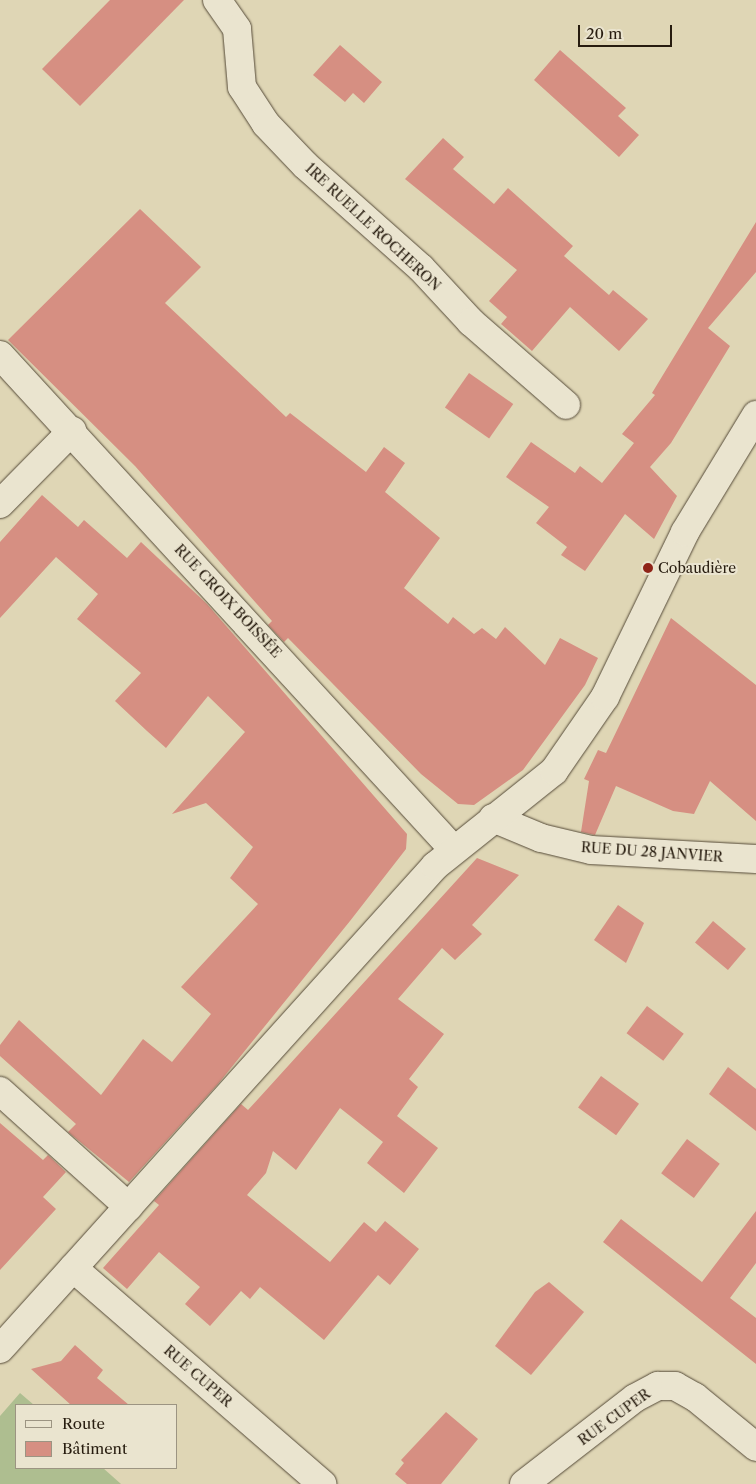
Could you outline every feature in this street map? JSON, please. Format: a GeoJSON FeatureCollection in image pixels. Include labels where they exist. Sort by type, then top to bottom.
{"type":"FeatureCollection","features":[{"type":"Feature","properties":{"kind":"street","name":"1RE RUELLE ROCHERON"},"geometry":{"type":"LineString","coordinates":[[217,0],[234,20],[240,49],[242,87],[266,124],[305,165],[422,268],[471,322],[566,405]]}},
{"type":"Feature","properties":{"kind":"street","name":"RUE CROIX BOISSÉE"},"geometry":{"type":"LineString","coordinates":[[0,355],[72,431],[453,848]]}},
{"type":"Feature","properties":{"kind":"street"},"geometry":{"type":"LineString","coordinates":[[0,1349],[453,848],[554,771],[579,738],[604,696],[694,516],[756,415]]}},
{"type":"Feature","properties":{"kind":"street"},"geometry":{"type":"LineString","coordinates":[[0,504],[72,431]]}},
{"type":"Feature","properties":{"kind":"street","name":"RUE DU 28 JANVIER"},"geometry":{"type":"LineString","coordinates":[[493,818],[541,838],[591,850],[756,859]]}},
{"type":"Feature","properties":{"kind":"street"},"geometry":{"type":"LineString","coordinates":[[0,1091],[128,1207]]}},
{"type":"Feature","properties":{"kind":"street","name":"RUE CUPER"},"geometry":{"type":"LineString","coordinates":[[73,1268],[322,1484]]}},
{"type":"Feature","properties":{"kind":"street","name":"RUE CUPER"},"geometry":{"type":"LineString","coordinates":[[524,1484],[635,1398],[658,1386],[675,1386],[695,1397],[756,1447]]}},
{"type":"Feature","properties":{"kind":"green space"},"geometry":{"type":"Polygon","coordinates":[[[20,1393],[33,1404],[15,1404],[15,1469],[104,1469],[121,1484],[0,1484],[0,1416],[20,1393]]]}},
{"type":"Feature","properties":{"kind":"building"},"geometry":{"type":"Polygon","coordinates":[[[110,0],[184,0],[80,106],[42,69],[110,0]]]}},
{"type":"Feature","properties":{"kind":"building"},"geometry":{"type":"Polygon","coordinates":[[[340,45],[382,82],[364,103],[353,93],[345,102],[313,75],[340,45]]]}},
{"type":"Feature","properties":{"kind":"building"},"geometry":{"type":"Polygon","coordinates":[[[560,50],[626,108],[618,116],[639,135],[619,157],[534,80],[560,50]]]}},
{"type":"Feature","properties":{"kind":"building"},"geometry":{"type":"Polygon","coordinates":[[[443,138],[464,157],[453,169],[494,204],[508,188],[573,246],[564,256],[609,295],[613,290],[648,319],[619,351],[570,307],[532,351],[501,324],[507,317],[489,301],[517,270],[405,179],[443,138]]]}},
{"type":"Feature","properties":{"kind":"building"},"geometry":{"type":"Polygon","coordinates":[[[140,209],[201,267],[165,303],[286,417],[290,413],[366,472],[384,447],[405,463],[385,492],[440,538],[404,588],[448,624],[453,617],[474,634],[482,628],[496,639],[505,627],[545,665],[560,638],[598,658],[585,685],[523,770],[474,805],[458,804],[421,774],[288,638],[284,642],[268,625],[272,621],[135,466],[8,340],[140,209]]]}},
{"type":"Feature","properties":{"kind":"building"},"geometry":{"type":"Polygon","coordinates":[[[756,222],[756,272],[708,328],[730,346],[671,443],[650,467],[677,496],[654,539],[625,514],[585,571],[561,555],[567,547],[536,523],[549,507],[506,477],[531,442],[575,473],[580,466],[602,483],[634,443],[622,434],[655,395],[652,393],[756,222]]]}},
{"type":"Feature","properties":{"kind":"building"},"geometry":{"type":"Polygon","coordinates":[[[469,373],[513,404],[489,438],[445,407],[469,373]]]}},
{"type":"Feature","properties":{"kind":"building"},"geometry":{"type":"Polygon","coordinates":[[[42,495],[78,527],[84,520],[127,558],[141,542],[207,604],[407,834],[406,849],[350,921],[218,1084],[129,1182],[68,1132],[76,1124],[0,1056],[0,1045],[19,1020],[101,1095],[143,1039],[172,1062],[211,1014],[181,987],[258,904],[230,878],[253,847],[206,803],[172,814],[245,732],[208,696],[166,748],[147,731],[115,701],[141,673],[77,619],[98,594],[56,557],[0,618],[0,542],[42,495]]]}},
{"type":"Feature","properties":{"kind":"building"},"geometry":{"type":"Polygon","coordinates":[[[671,618],[756,685],[756,821],[710,781],[694,814],[673,811],[616,786],[595,835],[581,832],[589,781],[584,779],[598,750],[606,753],[671,618]]]}},
{"type":"Feature","properties":{"kind":"building"},"geometry":{"type":"Polygon","coordinates":[[[477,858],[519,875],[472,925],[482,934],[455,960],[442,948],[398,999],[444,1034],[409,1079],[418,1087],[397,1116],[438,1148],[404,1193],[367,1163],[383,1142],[340,1108],[296,1170],[273,1151],[266,1173],[247,1195],[330,1262],[364,1222],[376,1232],[385,1221],[419,1249],[390,1285],[378,1275],[324,1340],[260,1287],[250,1299],[241,1291],[210,1326],[185,1304],[200,1287],[159,1252],[127,1289],[103,1268],[159,1205],[154,1201],[241,1104],[248,1110],[477,858]]]}},
{"type":"Feature","properties":{"kind":"building"},"geometry":{"type":"Polygon","coordinates":[[[618,905],[644,923],[626,963],[594,940],[618,905]]]}},
{"type":"Feature","properties":{"kind":"building"},"geometry":{"type":"Polygon","coordinates":[[[713,921],[746,949],[728,970],[695,942],[713,921]]]}},
{"type":"Feature","properties":{"kind":"building"},"geometry":{"type":"Polygon","coordinates":[[[647,1006],[684,1034],[663,1061],[627,1033],[647,1006]]]}},
{"type":"Feature","properties":{"kind":"building"},"geometry":{"type":"Polygon","coordinates":[[[728,1067],[756,1089],[756,1131],[709,1094],[728,1067]]]}},
{"type":"Feature","properties":{"kind":"building"},"geometry":{"type":"Polygon","coordinates":[[[601,1076],[639,1104],[616,1135],[578,1108],[601,1076]]]}},
{"type":"Feature","properties":{"kind":"building"},"geometry":{"type":"Polygon","coordinates":[[[0,1123],[43,1160],[48,1155],[66,1172],[43,1197],[56,1209],[0,1270],[0,1123]]]}},
{"type":"Feature","properties":{"kind":"building"},"geometry":{"type":"Polygon","coordinates":[[[687,1139],[720,1164],[694,1198],[661,1173],[687,1139]]]}},
{"type":"Feature","properties":{"kind":"building"},"geometry":{"type":"Polygon","coordinates":[[[756,1211],[756,1263],[730,1298],[756,1318],[756,1364],[603,1242],[621,1219],[702,1282],[756,1211]]]}},
{"type":"Feature","properties":{"kind":"building"},"geometry":{"type":"Polygon","coordinates":[[[549,1282],[584,1312],[531,1375],[495,1346],[535,1292],[549,1282]]]}},
{"type":"Feature","properties":{"kind":"building"},"geometry":{"type":"Polygon","coordinates":[[[75,1345],[103,1370],[97,1378],[128,1404],[70,1404],[31,1369],[61,1361],[75,1345]]]}},
{"type":"Feature","properties":{"kind":"building"},"geometry":{"type":"Polygon","coordinates":[[[446,1412],[478,1439],[441,1484],[407,1484],[395,1474],[404,1463],[401,1460],[446,1412]]]}},
{"type":"Feature","properties":{"kind":"place","name":"Cobaudière"},"geometry":{"type":"Point","coordinates":[648,568]}}]}
